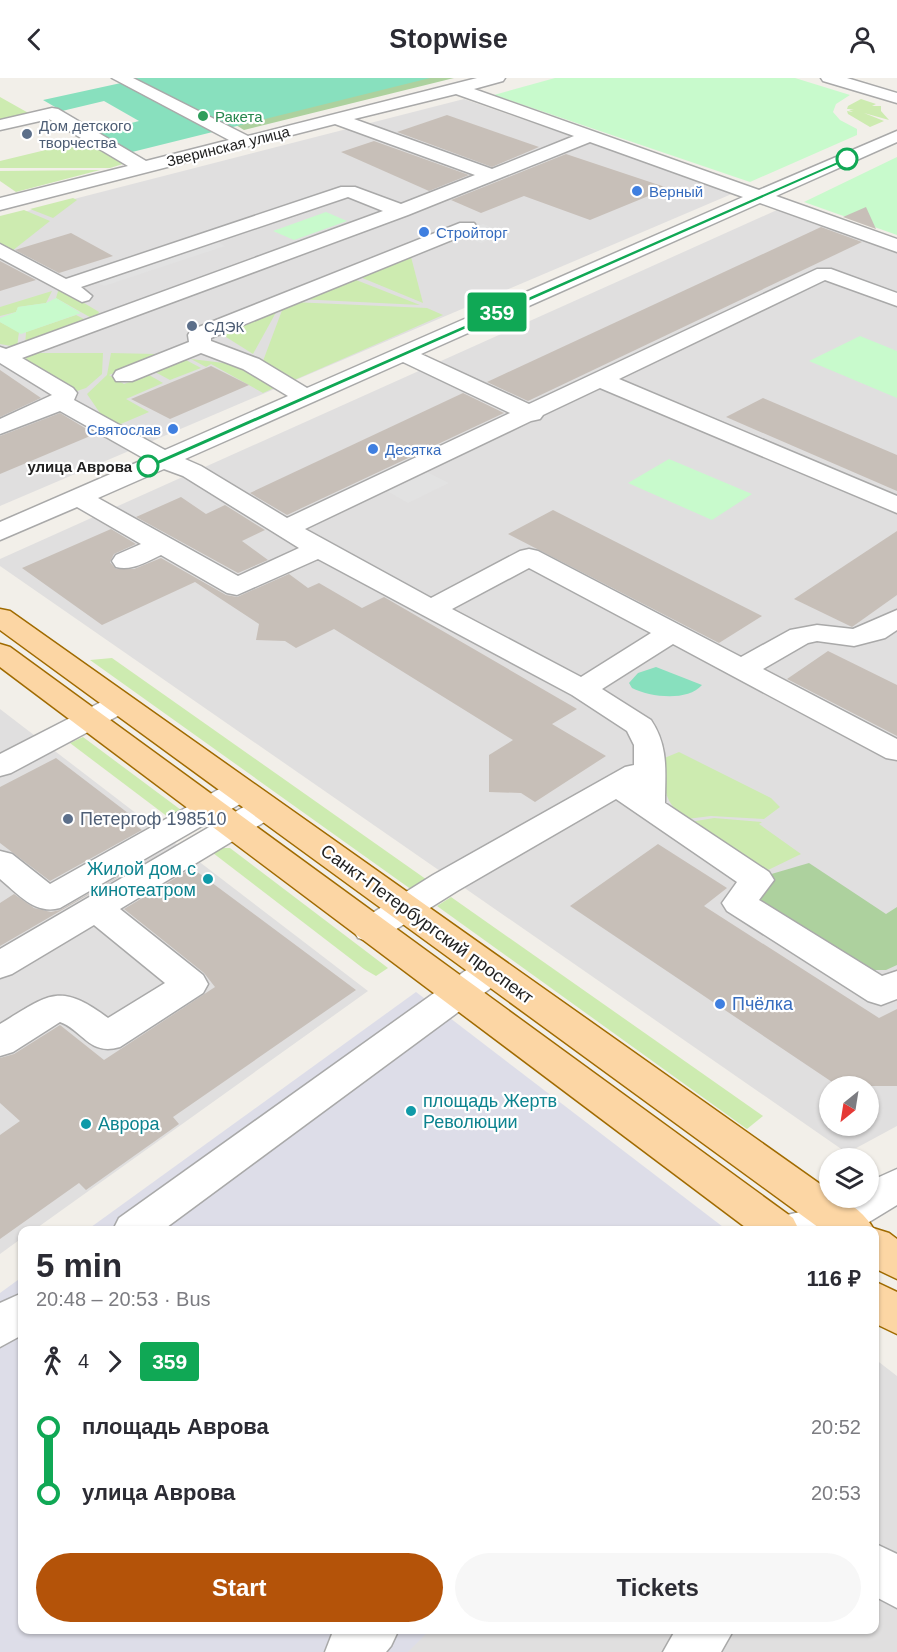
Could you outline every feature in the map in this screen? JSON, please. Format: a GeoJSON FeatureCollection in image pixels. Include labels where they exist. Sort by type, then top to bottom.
{"type":"FeatureCollection","features":[{"type":"Feature","properties":{"kind":"main road","name":"Санкт-Петербургский проспект"},"geometry":{"type":"LineString","coordinates":[[0,617],[846,1225]]}},
{"type":"Feature","properties":{"kind":"main road","name":"Санкт-Петербургский проспект"},"geometry":{"type":"LineString","coordinates":[[0,653],[456,994],[773,1226]]}},
{"type":"Feature","properties":{"kind":"main road"},"geometry":{"type":"LineString","coordinates":[[879,1249],[897,1262]]}},
{"type":"Feature","properties":{"kind":"main road"},"geometry":{"type":"LineString","coordinates":[[879,1303],[897,1316]]}},
{"type":"Feature","properties":{"kind":"street"},"geometry":{"type":"LineString","coordinates":[[120,78],[246,142]]}},
{"type":"Feature","properties":{"kind":"street","name":"Зверинская улица"},"geometry":{"type":"LineString","coordinates":[[0,204],[497,78]]}},
{"type":"Feature","properties":{"kind":"street"},"geometry":{"type":"LineString","coordinates":[[829,78],[897,98]]}},
{"type":"Feature","properties":{"kind":"street"},"geometry":{"type":"LineString","coordinates":[[456,88],[897,246]]}},
{"type":"Feature","properties":{"kind":"street"},"geometry":{"type":"LineString","coordinates":[[0,125],[52,113],[144,168]]}},
{"type":"Feature","properties":{"kind":"street"},"geometry":{"type":"LineString","coordinates":[[337,119],[492,176]]}},
{"type":"Feature","properties":{"kind":"street"},"geometry":{"type":"LineString","coordinates":[[2,356],[401,211],[590,136]]}},
{"type":"Feature","properties":{"kind":"street"},"geometry":{"type":"LineString","coordinates":[[0,532],[897,136]]}},
{"type":"Feature","properties":{"kind":"street"},"geometry":{"type":"LineString","coordinates":[[64,286],[348,192],[401,211]]}},
{"type":"Feature","properties":{"kind":"street"},"geometry":{"type":"LineString","coordinates":[[201,345],[199,335],[467,227]]}},
{"type":"Feature","properties":{"kind":"street"},"geometry":{"type":"LineString","coordinates":[[0,250],[116,316]]}},
{"type":"Feature","properties":{"kind":"street"},"geometry":{"type":"LineString","coordinates":[[286,528],[532,414],[733,314],[824,273],[897,300]]}},
{"type":"Feature","properties":{"kind":"street"},"geometry":{"type":"LineString","coordinates":[[854,284],[875,274]]}},
{"type":"Feature","properties":{"kind":"street"},"geometry":{"type":"LineString","coordinates":[[124,376],[201,345],[251,364],[306,397]]}},
{"type":"Feature","properties":{"kind":"street"},"geometry":{"type":"LineString","coordinates":[[403,354],[532,414]]}},
{"type":"Feature","properties":{"kind":"street"},"geometry":{"type":"LineString","coordinates":[[0,427],[61,402],[65,393],[2,356]]}},
{"type":"Feature","properties":{"kind":"street"},"geometry":{"type":"LineString","coordinates":[[602,380],[897,505]]}},
{"type":"Feature","properties":{"kind":"street"},"geometry":{"type":"LineString","coordinates":[[61,402],[164,460],[192,471],[319,549],[582,689],[640,726],[649,745],[649,806]]}},
{"type":"Feature","properties":{"kind":"street"},"geometry":{"type":"LineString","coordinates":[[78,497],[160,546],[197,561],[237,587],[319,549]]}},
{"type":"Feature","properties":{"kind":"street"},"geometry":{"type":"LineString","coordinates":[[125,561],[160,546]]}},
{"type":"Feature","properties":{"kind":"street"},"geometry":{"type":"LineString","coordinates":[[433,608],[529,557],[897,750]]}},
{"type":"Feature","properties":{"kind":"street"},"geometry":{"type":"LineString","coordinates":[[742,669],[800,636],[817,633],[854,638],[875,632],[897,618]]}},
{"type":"Feature","properties":{"kind":"street"},"geometry":{"type":"LineString","coordinates":[[582,689],[672,632]]}},
{"type":"Feature","properties":{"kind":"street"},"geometry":{"type":"LineString","coordinates":[[0,766],[119,704]]}},
{"type":"Feature","properties":{"kind":"street"},"geometry":{"type":"LineString","coordinates":[[370,930],[618,786],[650,765]]}},
{"type":"Feature","properties":{"kind":"street"},"geometry":{"type":"LineString","coordinates":[[618,786],[757,880],[739,903],[881,992],[897,984]]}},
{"type":"Feature","properties":{"kind":"street"},"geometry":{"type":"LineString","coordinates":[[0,964],[96,908],[221,818],[253,799]]}},
{"type":"Feature","properties":{"kind":"street"},"geometry":{"type":"LineString","coordinates":[[0,862],[48,900],[221,818]]}},
{"type":"Feature","properties":{"kind":"street"},"geometry":{"type":"LineString","coordinates":[[0,1042],[54,1008],[71,1009],[107,1037],[190,984],[96,908]]}},
{"type":"Feature","properties":{"kind":"street"},"geometry":{"type":"LineString","coordinates":[[138,1226],[491,970]]}},
{"type":"Feature","properties":{"kind":"street"},"geometry":{"type":"LineString","coordinates":[[846,1225],[897,1185]]}},
{"type":"Feature","properties":{"kind":"street"},"geometry":{"type":"LineString","coordinates":[[0,1328],[18,1314]]}},
{"type":"Feature","properties":{"kind":"street"},"geometry":{"type":"LineString","coordinates":[[879,1570],[897,1584]]}},
{"type":"Feature","properties":{"kind":"street"},"geometry":{"type":"LineString","coordinates":[[350,1652],[369,1634]]}},
{"type":"Feature","properties":{"kind":"street"},"geometry":{"type":"LineString","coordinates":[[688,1652],[704,1634]]}},
{"type":"Feature","properties":{"kind":"shaded area"},"geometry":{"type":"Polygon","coordinates":[[[464,99],[734,193],[0,506],[0,218],[464,99]]]}},
{"type":"Feature","properties":{"kind":"shaded area"},"geometry":{"type":"Polygon","coordinates":[[[777,210],[897,252],[897,1126],[879,1136],[879,1076],[819,1076],[819,1134],[0,566],[0,559],[777,210]]]}},
{"type":"Feature","properties":{"kind":"shaded area"},"geometry":{"type":"Polygon","coordinates":[[[483,224],[505,233],[481,243],[459,234],[483,224]]]}},
{"type":"Feature","properties":{"kind":"shaded area"},"geometry":{"type":"Polygon","coordinates":[[[214,240],[225,246],[104,286],[93,280],[214,240]]]}},
{"type":"Feature","properties":{"kind":"shaded area"},"geometry":{"type":"Polygon","coordinates":[[[427,472],[449,483],[408,503],[387,491],[427,472]]]}},
{"type":"Feature","properties":{"kind":"shaded area"},"geometry":{"type":"Polygon","coordinates":[[[0,709],[368,991],[40,1226],[18,1226],[18,1241],[0,1254],[0,709]]]}},
{"type":"Feature","properties":{"kind":"shaded area","name":"площадь Жертв Революции"},"geometry":{"type":"Polygon","coordinates":[[[416,992],[722,1226],[93,1226],[416,992]]]}},
{"type":"Feature","properties":{"kind":"shaded area"},"geometry":{"type":"Polygon","coordinates":[[[822,1136],[878,1136],[856,1148],[840,1148],[822,1136]]]}},
{"type":"Feature","properties":{"kind":"shaded area"},"geometry":{"type":"Polygon","coordinates":[[[18,1280],[18,1634],[426,1634],[408,1652],[0,1652],[0,1293],[18,1280]]]}},
{"type":"Feature","properties":{"kind":"shaded area"},"geometry":{"type":"Polygon","coordinates":[[[879,1362],[897,1376],[897,1652],[398,1652],[416,1634],[879,1634],[879,1362]]]}},
{"type":"Feature","properties":{"kind":"green space","name":"Ракета"},"geometry":{"type":"Polygon","coordinates":[[[113,78],[430,78],[128,153],[93,133],[139,121],[104,101],[62,111],[43,100],[121,83],[113,78]]]}},
{"type":"Feature","properties":{"kind":"green space"},"geometry":{"type":"Polygon","coordinates":[[[406,78],[454,78],[244,130],[228,120],[406,78]]]}},
{"type":"Feature","properties":{"kind":"green space"},"geometry":{"type":"Polygon","coordinates":[[[555,78],[795,78],[850,95],[836,104],[833,112],[840,120],[857,129],[857,135],[750,182],[494,95],[555,78]]]}},
{"type":"Feature","properties":{"kind":"green space"},"geometry":{"type":"Polygon","coordinates":[[[0,97],[32,115],[0,122],[0,97]]]}},
{"type":"Feature","properties":{"kind":"green space"},"geometry":{"type":"Polygon","coordinates":[[[861,99],[876,104],[872,106],[881,106],[881,111],[889,120],[864,113],[884,121],[870,127],[848,114],[847,111],[853,112],[849,110],[854,109],[847,109],[848,106],[861,99]]]}},
{"type":"Feature","properties":{"kind":"green space"},"geometry":{"type":"Polygon","coordinates":[[[87,140],[126,163],[110,168],[0,168],[0,161],[87,140]]]}},
{"type":"Feature","properties":{"kind":"green space"},"geometry":{"type":"Polygon","coordinates":[[[897,157],[897,235],[804,202],[897,157]]]}},
{"type":"Feature","properties":{"kind":"green space"},"geometry":{"type":"Polygon","coordinates":[[[100,170],[16,192],[0,181],[0,171],[100,170]]]}},
{"type":"Feature","properties":{"kind":"green space"},"geometry":{"type":"Polygon","coordinates":[[[73,198],[77,200],[53,218],[30,209],[73,198]]]}},
{"type":"Feature","properties":{"kind":"green space"},"geometry":{"type":"Polygon","coordinates":[[[24,210],[50,221],[12,251],[0,244],[0,216],[24,210]]]}},
{"type":"Feature","properties":{"kind":"green space"},"geometry":{"type":"Polygon","coordinates":[[[326,212],[347,221],[294,240],[273,231],[326,212]]]}},
{"type":"Feature","properties":{"kind":"green space"},"geometry":{"type":"Polygon","coordinates":[[[410,253],[423,303],[355,275],[410,253]]]}},
{"type":"Feature","properties":{"kind":"green space"},"geometry":{"type":"Polygon","coordinates":[[[351,278],[420,305],[298,299],[351,278]]]}},
{"type":"Feature","properties":{"kind":"green space"},"geometry":{"type":"Polygon","coordinates":[[[59,288],[99,312],[95,320],[56,298],[59,288]]]}},
{"type":"Feature","properties":{"kind":"green space"},"geometry":{"type":"Polygon","coordinates":[[[52,291],[46,303],[18,307],[16,312],[0,316],[0,307],[52,291]]]}},
{"type":"Feature","properties":{"kind":"green space"},"geometry":{"type":"Polygon","coordinates":[[[56,298],[81,313],[21,334],[0,322],[0,318],[16,312],[18,307],[46,303],[56,298]]]}},
{"type":"Feature","properties":{"kind":"green space"},"geometry":{"type":"Polygon","coordinates":[[[292,302],[427,308],[443,315],[292,381],[263,361],[284,305],[292,302]]]}},
{"type":"Feature","properties":{"kind":"green space"},"geometry":{"type":"Polygon","coordinates":[[[279,307],[253,354],[226,337],[225,333],[230,327],[279,307]]]}},
{"type":"Feature","properties":{"kind":"green space"},"geometry":{"type":"Polygon","coordinates":[[[76,315],[90,322],[25,346],[26,332],[76,315]]]}},
{"type":"Feature","properties":{"kind":"green space"},"geometry":{"type":"Polygon","coordinates":[[[0,322],[19,332],[17,347],[0,344],[0,322]]]}},
{"type":"Feature","properties":{"kind":"green space"},"geometry":{"type":"Polygon","coordinates":[[[860,336],[897,351],[897,398],[809,361],[860,336]]]}},
{"type":"Feature","properties":{"kind":"green space"},"geometry":{"type":"Polygon","coordinates":[[[29,353],[103,353],[102,374],[86,388],[74,392],[24,362],[29,353]]]}},
{"type":"Feature","properties":{"kind":"green space"},"geometry":{"type":"Polygon","coordinates":[[[111,353],[157,354],[158,357],[109,375],[124,384],[149,375],[163,383],[126,399],[149,412],[116,426],[104,419],[87,394],[107,375],[111,353]]]}},
{"type":"Feature","properties":{"kind":"green space"},"geometry":{"type":"Polygon","coordinates":[[[191,359],[232,364],[276,387],[263,393],[211,364],[206,367],[191,359]]]}},
{"type":"Feature","properties":{"kind":"green space"},"geometry":{"type":"Polygon","coordinates":[[[186,360],[201,368],[170,380],[155,372],[186,360]]]}},
{"type":"Feature","properties":{"kind":"green space"},"geometry":{"type":"Polygon","coordinates":[[[669,459],[752,494],[712,520],[628,483],[669,459]]]}},
{"type":"Feature","properties":{"kind":"green space"},"geometry":{"type":"Polygon","coordinates":[[[112,658],[430,882],[412,890],[90,660],[112,658]]]}},
{"type":"Feature","properties":{"kind":"green space"},"geometry":{"type":"Polygon","coordinates":[[[656,667],[702,685],[687,694],[678,696],[648,694],[632,688],[629,683],[638,673],[656,667]]]}},
{"type":"Feature","properties":{"kind":"green space"},"geometry":{"type":"Polygon","coordinates":[[[83,737],[181,810],[168,817],[70,743],[83,737]]]}},
{"type":"Feature","properties":{"kind":"green space"},"geometry":{"type":"Polygon","coordinates":[[[679,752],[771,798],[780,807],[764,819],[711,816],[687,819],[669,800],[664,778],[662,759],[679,752]]]}},
{"type":"Feature","properties":{"kind":"green space"},"geometry":{"type":"Polygon","coordinates":[[[714,818],[762,822],[759,824],[801,854],[764,872],[690,822],[714,818]]]}},
{"type":"Feature","properties":{"kind":"green space"},"geometry":{"type":"Polygon","coordinates":[[[220,848],[230,848],[388,968],[376,976],[364,969],[213,853],[220,848]]]}},
{"type":"Feature","properties":{"kind":"green space"},"geometry":{"type":"Polygon","coordinates":[[[809,863],[886,914],[897,907],[897,965],[886,970],[869,970],[752,898],[768,875],[809,863]]]}},
{"type":"Feature","properties":{"kind":"green space"},"geometry":{"type":"Polygon","coordinates":[[[451,897],[763,1116],[747,1129],[437,906],[451,897]]]}},
{"type":"Feature","properties":{"kind":"building"},"geometry":{"type":"Polygon","coordinates":[[[447,115],[539,147],[492,167],[397,132],[447,115]]]}},
{"type":"Feature","properties":{"kind":"building"},"geometry":{"type":"Polygon","coordinates":[[[374,141],[469,175],[429,191],[341,152],[374,141]]]}},
{"type":"Feature","properties":{"kind":"building"},"geometry":{"type":"Polygon","coordinates":[[[566,154],[668,188],[590,220],[524,196],[481,213],[451,200],[566,154]]]}},
{"type":"Feature","properties":{"kind":"building"},"geometry":{"type":"Polygon","coordinates":[[[866,207],[876,229],[843,217],[866,207]]]}},
{"type":"Feature","properties":{"kind":"building"},"geometry":{"type":"Polygon","coordinates":[[[821,227],[862,242],[528,401],[487,382],[821,227]]]}},
{"type":"Feature","properties":{"kind":"building"},"geometry":{"type":"Polygon","coordinates":[[[71,233],[113,256],[59,273],[15,250],[71,233]]]}},
{"type":"Feature","properties":{"kind":"building"},"geometry":{"type":"Polygon","coordinates":[[[0,261],[36,280],[0,291],[0,261]]]}},
{"type":"Feature","properties":{"kind":"building"},"geometry":{"type":"Polygon","coordinates":[[[211,366],[249,385],[170,419],[131,399],[211,366]]]}},
{"type":"Feature","properties":{"kind":"building"},"geometry":{"type":"Polygon","coordinates":[[[0,370],[41,398],[0,417],[0,370]]]}},
{"type":"Feature","properties":{"kind":"building"},"geometry":{"type":"Polygon","coordinates":[[[463,393],[504,413],[287,515],[250,493],[463,393]]]}},
{"type":"Feature","properties":{"kind":"building"},"geometry":{"type":"Polygon","coordinates":[[[763,398],[897,455],[897,491],[726,417],[763,398]]]}},
{"type":"Feature","properties":{"kind":"building"},"geometry":{"type":"Polygon","coordinates":[[[60,413],[95,434],[0,474],[0,436],[60,413]]]}},
{"type":"Feature","properties":{"kind":"building"},"geometry":{"type":"Polygon","coordinates":[[[181,497],[206,514],[225,505],[265,530],[242,541],[268,560],[238,573],[136,517],[181,497]]]}},
{"type":"Feature","properties":{"kind":"building"},"geometry":{"type":"Polygon","coordinates":[[[553,510],[762,616],[719,643],[508,534],[553,510]]]}},
{"type":"Feature","properties":{"kind":"building"},"geometry":{"type":"Polygon","coordinates":[[[111,529],[136,544],[114,554],[110,562],[116,569],[134,569],[161,558],[226,595],[237,597],[289,574],[308,588],[319,583],[362,608],[384,597],[577,709],[552,724],[606,756],[535,802],[521,793],[489,792],[489,755],[513,740],[334,629],[296,648],[285,641],[256,640],[259,624],[195,582],[102,625],[22,568],[111,529]]]}},
{"type":"Feature","properties":{"kind":"building"},"geometry":{"type":"Polygon","coordinates":[[[897,531],[897,595],[852,627],[794,599],[897,531]]]}},
{"type":"Feature","properties":{"kind":"building"},"geometry":{"type":"Polygon","coordinates":[[[828,651],[897,685],[897,736],[787,679],[828,651]]]}},
{"type":"Feature","properties":{"kind":"building","name":"Петергоф 198510"},"geometry":{"type":"Polygon","coordinates":[[[56,758],[141,823],[136,826],[142,830],[50,881],[0,843],[0,787],[56,758]]]}},
{"type":"Feature","properties":{"kind":"building"},"geometry":{"type":"Polygon","coordinates":[[[658,844],[727,888],[704,906],[879,1018],[897,1009],[897,1086],[879,1086],[879,1076],[823,1076],[570,906],[658,844]]]}},
{"type":"Feature","properties":{"kind":"building"},"geometry":{"type":"Polygon","coordinates":[[[167,849],[0,946],[0,903],[14,894],[34,908],[51,912],[60,910],[167,849]]]}},
{"type":"Feature","properties":{"kind":"building"},"geometry":{"type":"Polygon","coordinates":[[[192,868],[356,990],[173,1117],[179,1124],[86,1190],[79,1183],[0,1239],[0,1135],[20,1121],[0,1103],[0,1058],[14,1054],[60,1025],[104,1060],[215,987],[204,973],[124,909],[192,868]]]}},
{"type":"Feature","properties":{"kind":"bus line","name":"359"},"geometry":{"type":"LineString","coordinates":[[148,466],[847,159]]}},
{"type":"Feature","properties":{"kind":"place","name":"Ракета"},"geometry":{"type":"Point","coordinates":[203,116]}},
{"type":"Feature","properties":{"kind":"place","name":"Дом детского творчества"},"geometry":{"type":"Point","coordinates":[27,134]}},
{"type":"Feature","properties":{"kind":"place","name":"Верный"},"geometry":{"type":"Point","coordinates":[637,191]}},
{"type":"Feature","properties":{"kind":"place","name":"Стройторг"},"geometry":{"type":"Point","coordinates":[424,232]}},
{"type":"Feature","properties":{"kind":"place","name":"СДЭК"},"geometry":{"type":"Point","coordinates":[192,326]}},
{"type":"Feature","properties":{"kind":"place","name":"Святослав"},"geometry":{"type":"Point","coordinates":[173,429]}},
{"type":"Feature","properties":{"kind":"place","name":"Десятка"},"geometry":{"type":"Point","coordinates":[373,449]}},
{"type":"Feature","properties":{"kind":"place","name":"улица Аврова"},"geometry":{"type":"Point","coordinates":[148,466]}},
{"type":"Feature","properties":{"kind":"place","name":"Петергоф 198510"},"geometry":{"type":"Point","coordinates":[68,819]}},
{"type":"Feature","properties":{"kind":"place","name":"Жилой дом с кинотеатром"},"geometry":{"type":"Point","coordinates":[208,879]}},
{"type":"Feature","properties":{"kind":"place","name":"Пчёлка"},"geometry":{"type":"Point","coordinates":[720,1004]}},
{"type":"Feature","properties":{"kind":"place","name":"площадь Жертв Революции"},"geometry":{"type":"Point","coordinates":[411,1111]}},
{"type":"Feature","properties":{"kind":"place","name":"Аврора"},"geometry":{"type":"Point","coordinates":[86,1124]}}]}
